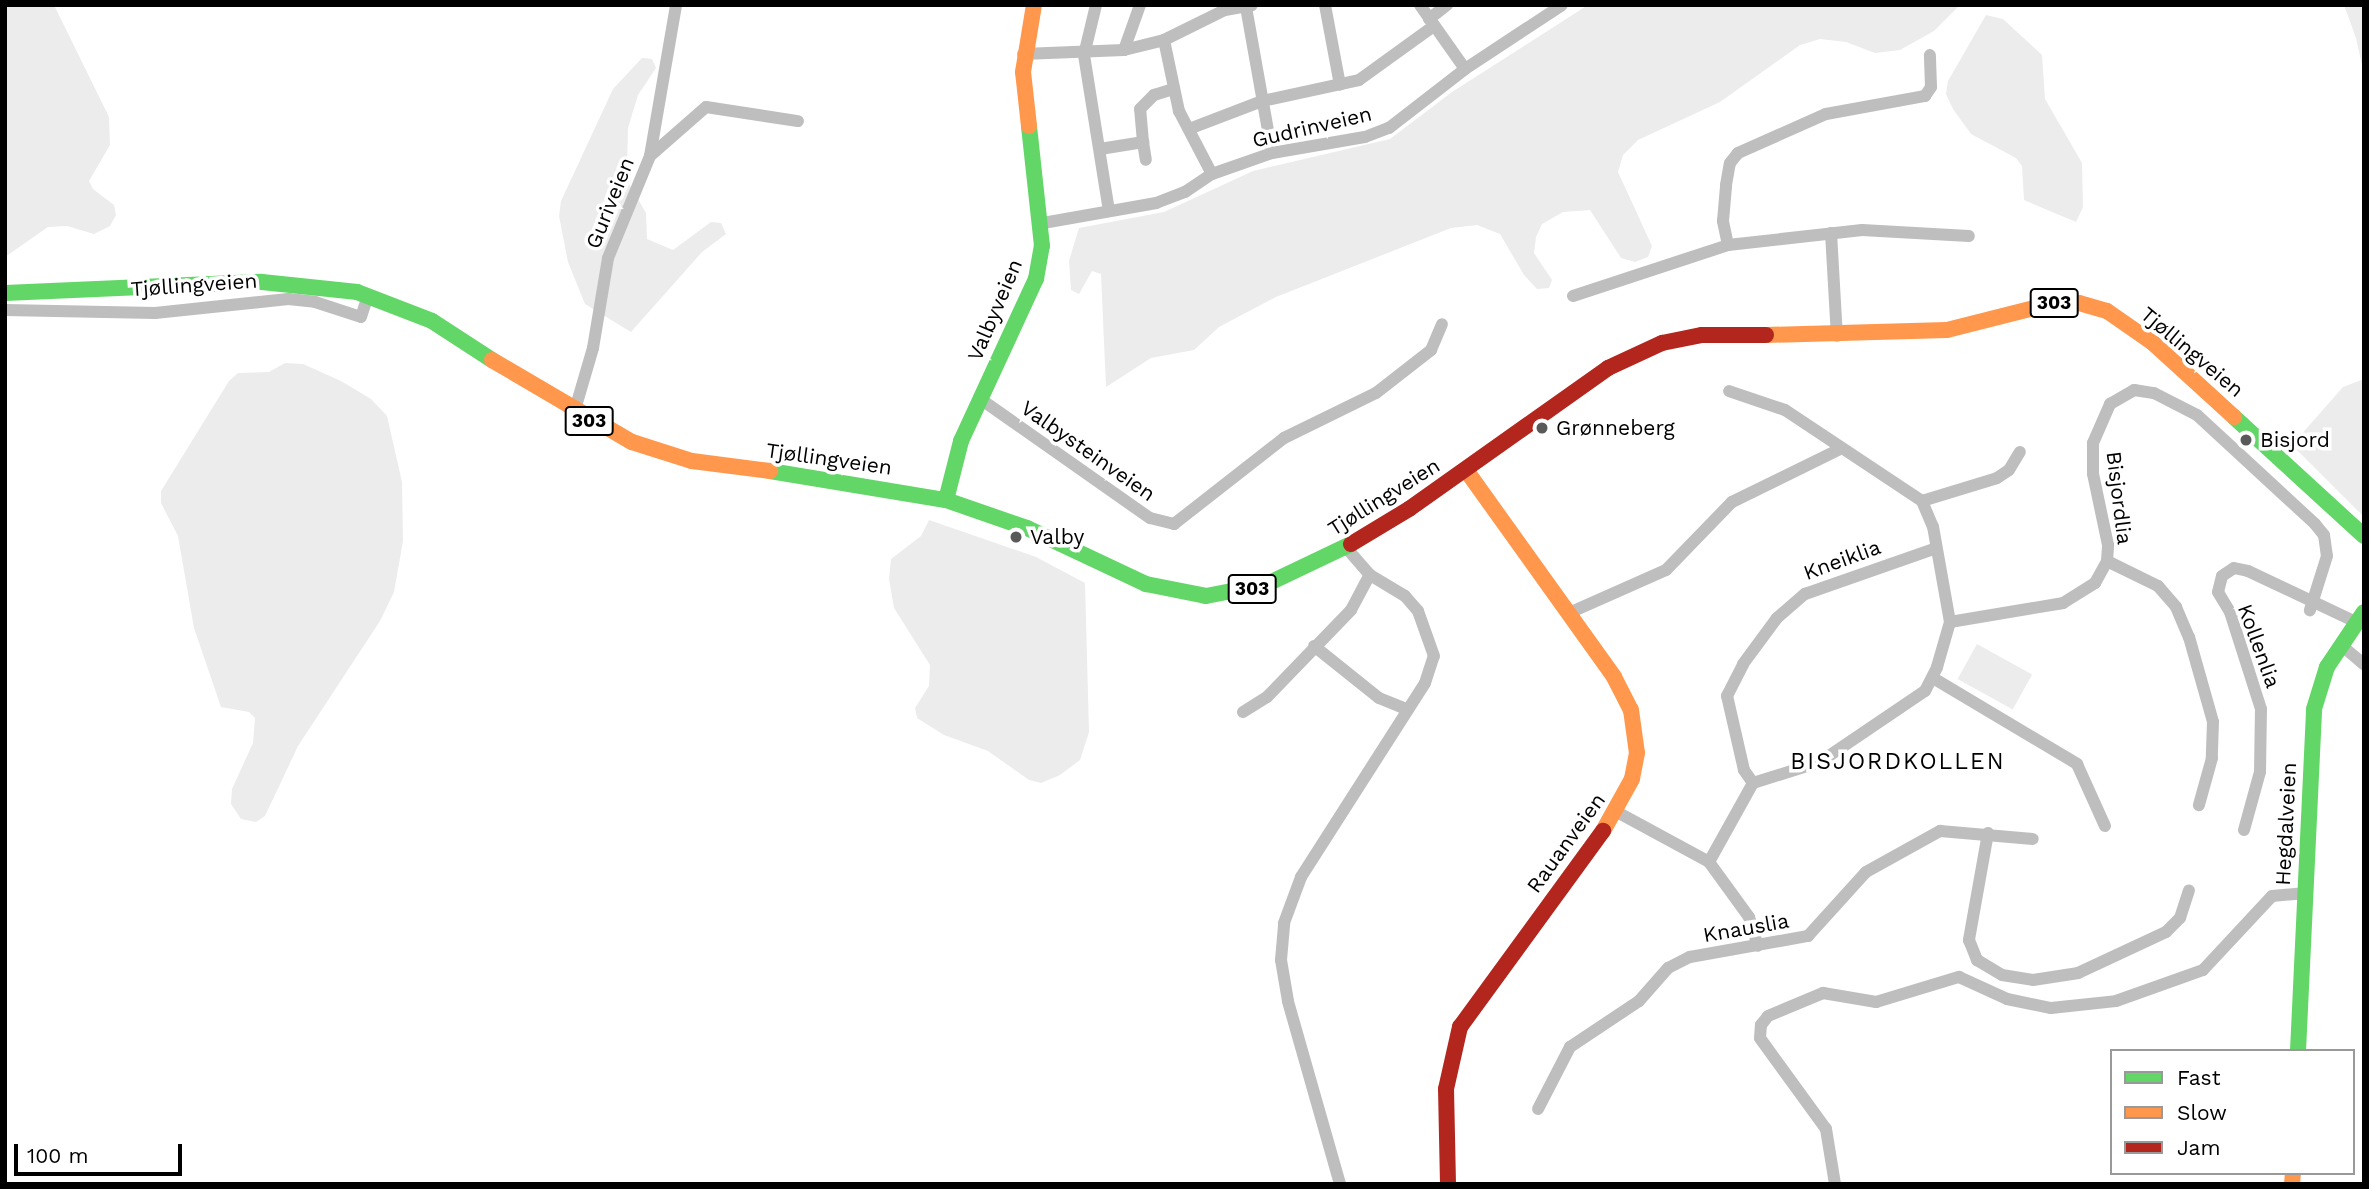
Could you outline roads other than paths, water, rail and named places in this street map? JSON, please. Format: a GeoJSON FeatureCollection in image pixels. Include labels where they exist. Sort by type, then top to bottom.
{"type":"FeatureCollection","features":[{"type":"Feature","properties":{"kind":"main road","name":"Valbyveien"},"geometry":{"type":"LineString","coordinates":[[946,500],[961,441],[1036,279],[1043,223],[1023,54],[1034,5]]}},
{"type":"Feature","properties":{"kind":"main road","name":"Tjøllingveien"},"geometry":{"type":"LineString","coordinates":[[5,293],[262,282],[327,287],[368,296],[401,307],[460,337],[574,413],[632,442],[692,461],[874,485],[946,500],[1027,528],[1146,584],[1184,595],[1252,589],[1346,547],[1466,470],[1592,379],[1646,349],[1702,335],[1837,336],[1947,330],[2050,304],[2093,306],[2153,343],[2364,536]]}},
{"type":"Feature","properties":{"kind":"main road","name":"Rauanveien"},"geometry":{"type":"LineString","coordinates":[[1448,1184],[1446,1089],[1460,1027],[1480,993],[1617,812],[1635,765],[1634,719],[1614,677],[1466,470]]}},
{"type":"Feature","properties":{"kind":"main road","name":"Hegdalveien"},"geometry":{"type":"LineString","coordinates":[[2298,1049],[2314,709],[2327,667],[2360,617]]}},
{"type":"Feature","properties":{"kind":"street","name":"Guriveien"},"geometry":{"type":"LineString","coordinates":[[574,413],[593,348],[608,258],[650,156],[676,5]]}},
{"type":"Feature","properties":{"kind":"street"},"geometry":{"type":"LineString","coordinates":[[1096,5],[1084,55],[1109,211]]}},
{"type":"Feature","properties":{"kind":"street"},"geometry":{"type":"LineString","coordinates":[[1124,50],[1140,5]]}},
{"type":"Feature","properties":{"kind":"street"},"geometry":{"type":"LineString","coordinates":[[1325,5],[1340,85]]}},
{"type":"Feature","properties":{"kind":"street"},"geometry":{"type":"LineString","coordinates":[[1420,5],[1465,69]]}},
{"type":"Feature","properties":{"kind":"street"},"geometry":{"type":"LineString","coordinates":[[1189,129],[1262,101],[1359,80],[1432,22],[1447,5]]}},
{"type":"Feature","properties":{"kind":"street","name":"Gudrinveien"},"geometry":{"type":"LineString","coordinates":[[1043,223],[1156,203],[1185,192],[1212,174],[1272,153],[1365,137],[1389,128],[1465,69],[1562,5]]}},
{"type":"Feature","properties":{"kind":"street"},"geometry":{"type":"LineString","coordinates":[[1023,54],[1084,55],[1124,50],[1164,40],[1225,8],[1249,6],[1272,153]]}},
{"type":"Feature","properties":{"kind":"street"},"geometry":{"type":"LineString","coordinates":[[1164,40],[1174,89],[1189,129],[1212,174]]}},
{"type":"Feature","properties":{"kind":"street"},"geometry":{"type":"LineString","coordinates":[[1728,245],[1723,221],[1726,185],[1730,163],[1738,153],[1826,114],[1925,96],[1931,87],[1930,54]]}},
{"type":"Feature","properties":{"kind":"street"},"geometry":{"type":"LineString","coordinates":[[1146,160],[1140,109],[1154,95],[1174,89]]}},
{"type":"Feature","properties":{"kind":"street"},"geometry":{"type":"LineString","coordinates":[[650,156],[706,107],[798,121]]}},
{"type":"Feature","properties":{"kind":"street"},"geometry":{"type":"LineString","coordinates":[[1100,149],[1143,142]]}},
{"type":"Feature","properties":{"kind":"street"},"geometry":{"type":"LineString","coordinates":[[1573,296],[1728,245],[1830,233],[1897,230],[1969,236]]}},
{"type":"Feature","properties":{"kind":"street"},"geometry":{"type":"LineString","coordinates":[[1830,233],[1837,336]]}},
{"type":"Feature","properties":{"kind":"street","name":"Tjøllingveien"},"geometry":{"type":"LineString","coordinates":[[5,310],[155,313],[288,299],[361,317],[368,296]]}},
{"type":"Feature","properties":{"kind":"street","name":"Valbysteinveien"},"geometry":{"type":"LineString","coordinates":[[979,398],[1150,518],[1174,524],[1284,438],[1376,393],[1431,350],[1442,324]]}},
{"type":"Feature","properties":{"kind":"street","name":"Bisjordlia"},"geometry":{"type":"LineString","coordinates":[[1950,622],[2076,598],[2095,583],[2107,561],[2093,474],[2093,443],[2115,399],[2134,390],[2144,391],[2197,415],[2315,524],[2327,544],[2313,604]]}},
{"type":"Feature","properties":{"kind":"street"},"geometry":{"type":"LineString","coordinates":[[1709,862],[1753,783],[1819,762],[1914,701],[1933,678],[1950,622],[1936,548],[1922,501],[1785,410],[1729,391]]}},
{"type":"Feature","properties":{"kind":"street"},"geometry":{"type":"LineString","coordinates":[[1569,613],[1666,570],[1732,502],[1840,449]]}},
{"type":"Feature","properties":{"kind":"street"},"geometry":{"type":"LineString","coordinates":[[1922,501],[1997,478],[2009,470],[2020,452]]}},
{"type":"Feature","properties":{"kind":"street"},"geometry":{"type":"LineString","coordinates":[[1340,1184],[1288,1001],[1281,960],[1284,923],[1301,877],[1430,671],[1432,642],[1418,611],[1405,596],[1370,575],[1346,547]]}},
{"type":"Feature","properties":{"kind":"street","name":"Kneiklia"},"geometry":{"type":"LineString","coordinates":[[1753,783],[1744,770],[1727,696],[1736,675],[1777,618],[1805,594],[1936,548]]}},
{"type":"Feature","properties":{"kind":"street","name":"Bisjordlia"},"geometry":{"type":"LineString","coordinates":[[2107,561],[2158,586],[2176,607],[2189,637],[2213,722],[2212,758],[2199,804]]}},
{"type":"Feature","properties":{"kind":"street","name":"Kollenlia"},"geometry":{"type":"LineString","coordinates":[[2244,830],[2260,772],[2260,709],[2254,679],[2218,584],[2227,572],[2240,568],[2313,604]]}},
{"type":"Feature","properties":{"kind":"street"},"geometry":{"type":"LineString","coordinates":[[1243,712],[1267,697],[1360,599],[1370,575]]}},
{"type":"Feature","properties":{"kind":"street"},"geometry":{"type":"LineString","coordinates":[[2313,604],[2360,617]]}},
{"type":"Feature","properties":{"kind":"street"},"geometry":{"type":"LineString","coordinates":[[2342,645],[2364,664]]}},
{"type":"Feature","properties":{"kind":"street"},"geometry":{"type":"LineString","coordinates":[[1314,646],[1379,698],[1408,710]]}},
{"type":"Feature","properties":{"kind":"street"},"geometry":{"type":"LineString","coordinates":[[1933,678],[2077,764],[2105,826]]}},
{"type":"Feature","properties":{"kind":"street"},"geometry":{"type":"LineString","coordinates":[[1617,812],[1709,862],[1749,917],[1758,946]]}},
{"type":"Feature","properties":{"kind":"street","name":"Knauslia"},"geometry":{"type":"LineString","coordinates":[[1538,1109],[1570,1047],[1639,1002],[1668,968],[1690,957],[1808,936],[1866,872],[1926,837],[1951,828],[2033,839]]}},
{"type":"Feature","properties":{"kind":"street"},"geometry":{"type":"LineString","coordinates":[[1988,834],[1969,940],[1977,960],[2002,975],[2049,979],[2078,973],[2166,932],[2180,918],[2189,890]]}},
{"type":"Feature","properties":{"kind":"street"},"geometry":{"type":"LineString","coordinates":[[1835,1184],[1833,1151],[1826,1129],[1760,1038],[1761,1025],[1768,1016],[1823,993],[1876,1002],[1959,977],[2007,999],[2051,1008],[2116,1000],[2203,971],[2272,896],[2304,892]]}},
{"type":"Feature","properties":{"kind":"place","name":"Grønneberg"},"geometry":{"type":"Point","coordinates":[1542,428]}},
{"type":"Feature","properties":{"kind":"place","name":"Bisjord"},"geometry":{"type":"Point","coordinates":[2246,440]}},
{"type":"Feature","properties":{"kind":"place","name":"Valby"},"geometry":{"type":"Point","coordinates":[1016,537]}},
{"type":"Feature","properties":{"kind":"district","name":"BISJORDKOLLEN"},"geometry":{"type":"Point","coordinates":[1898,762]}}]}
